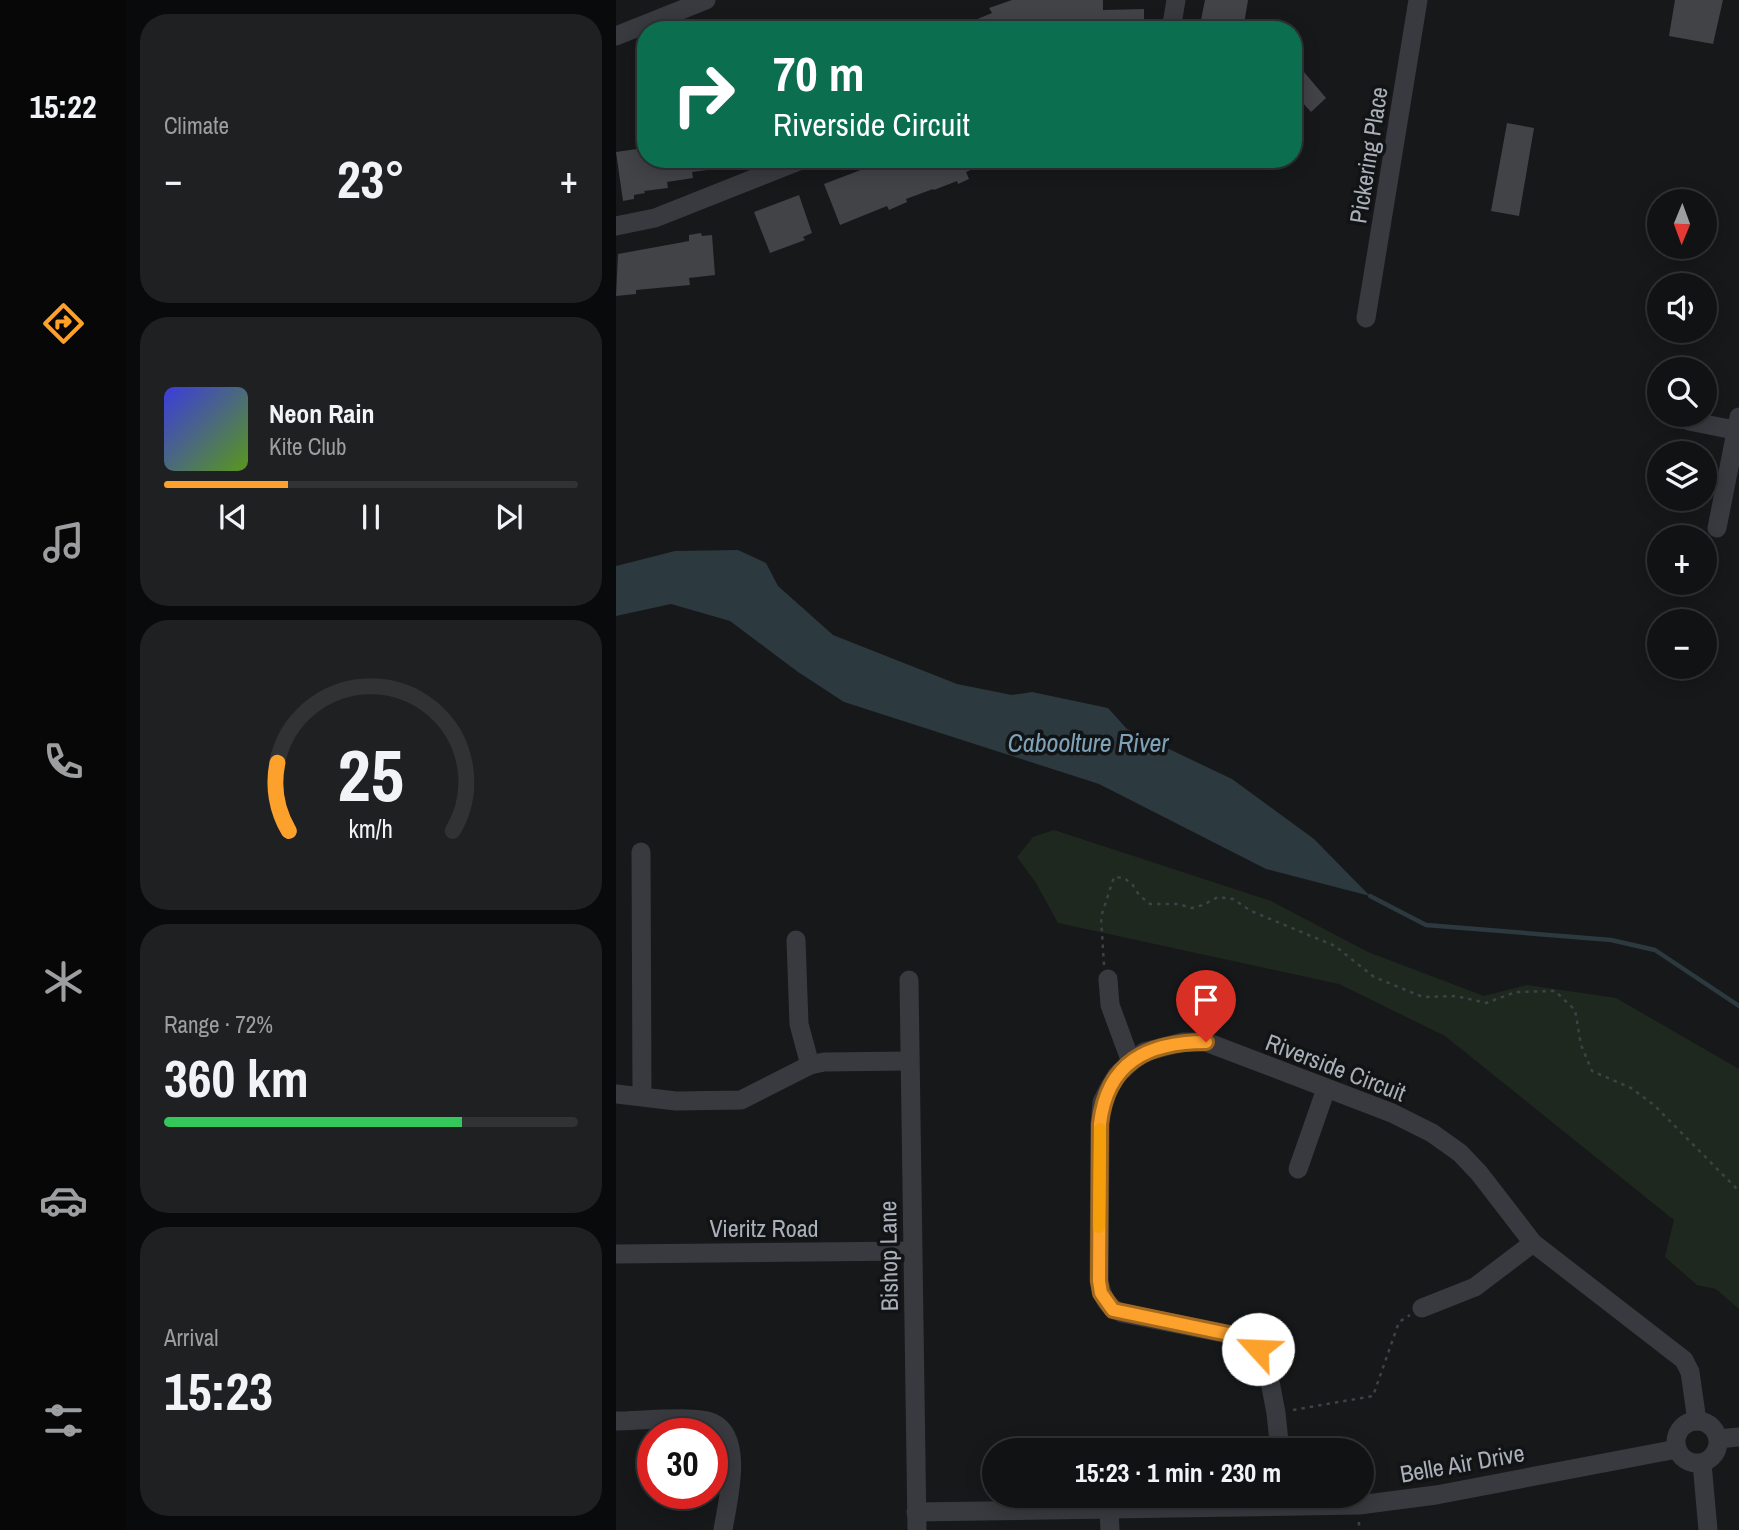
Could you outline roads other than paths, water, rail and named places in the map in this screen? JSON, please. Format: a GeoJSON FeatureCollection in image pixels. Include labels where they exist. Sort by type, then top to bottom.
{"type":"FeatureCollection","features":[{"type":"Feature","properties":{"kind":"street"},"geometry":{"type":"LineString","coordinates":[[649,21],[686,4],[706,0]]}},
{"type":"Feature","properties":{"kind":"street"},"geometry":{"type":"LineString","coordinates":[[1172,21],[1176,0]]}},
{"type":"Feature","properties":{"kind":"street","name":"Pickering Place"},"geometry":{"type":"LineString","coordinates":[[1366,318],[1418,0]]}},
{"type":"Feature","properties":{"kind":"street"},"geometry":{"type":"LineString","coordinates":[[616,36],[637,26]]}},
{"type":"Feature","properties":{"kind":"street"},"geometry":{"type":"LineString","coordinates":[[616,226],[656,218],[781,168]]}},
{"type":"Feature","properties":{"kind":"street"},"geometry":{"type":"LineString","coordinates":[[1717,424],[1738,426],[1717,528]]}},
{"type":"Feature","properties":{"kind":"street"},"geometry":{"type":"LineString","coordinates":[[641,852],[642,1096]]}},
{"type":"Feature","properties":{"kind":"street"},"geometry":{"type":"LineString","coordinates":[[796,940],[799,1024],[810,1065]]}},
{"type":"Feature","properties":{"kind":"street"},"geometry":{"type":"LineString","coordinates":[[1108,979],[1110,1005],[1131,1062]]}},
{"type":"Feature","properties":{"kind":"street","name":"Bishop Lane"},"geometry":{"type":"LineString","coordinates":[[908,980],[916,1521]]}},
{"type":"Feature","properties":{"kind":"street","name":"Riverside Circuit"},"geometry":{"type":"LineString","coordinates":[[1279,1438],[1264,1358],[1250,1342],[1238,1336],[1122,1313],[1113,1310],[1101,1293],[1099,1163],[1102,1102],[1117,1075],[1144,1052],[1164,1046],[1206,1042],[1392,1113],[1432,1133],[1460,1153],[1479,1172],[1532,1243],[1684,1360],[1689,1372],[1697,1421]]}},
{"type":"Feature","properties":{"kind":"street"},"geometry":{"type":"LineString","coordinates":[[616,1094],[676,1101],[741,1100],[810,1065],[824,1062],[909,1061]]}},
{"type":"Feature","properties":{"kind":"street"},"geometry":{"type":"LineString","coordinates":[[1298,1169],[1326,1089]]}},
{"type":"Feature","properties":{"kind":"street"},"geometry":{"type":"LineString","coordinates":[[1422,1308],[1475,1287],[1532,1243]]}},
{"type":"Feature","properties":{"kind":"street","name":"Vieritz Road"},"geometry":{"type":"LineString","coordinates":[[616,1254],[912,1251]]}},
{"type":"Feature","properties":{"kind":"street"},"geometry":{"type":"LineString","coordinates":[[616,1422],[699,1420],[713,1423],[724,1432],[730,1443],[731,1479],[723,1530]]}},
{"type":"Feature","properties":{"kind":"street"},"geometry":{"type":"LineString","coordinates":[[1697,1421],[1711,1426],[1718,1439],[1716,1452],[1702,1463],[1687,1461],[1677,1449],[1678,1432],[1686,1424],[1697,1421]]}},
{"type":"Feature","properties":{"kind":"street"},"geometry":{"type":"LineString","coordinates":[[1718,1439],[1739,1437]]}},
{"type":"Feature","properties":{"kind":"street","name":"Belle Air Drive"},"geometry":{"type":"LineString","coordinates":[[1374,1503],[1436,1494],[1677,1449]]}},
{"type":"Feature","properties":{"kind":"street"},"geometry":{"type":"LineString","coordinates":[[1702,1463],[1708,1530]]}},
{"type":"Feature","properties":{"kind":"street","name":"Belle Air Drive"},"geometry":{"type":"LineString","coordinates":[[916,1521],[1148,1508]]}},
{"type":"Feature","properties":{"kind":"street"},"geometry":{"type":"LineString","coordinates":[[1109,1510],[1110,1530]]}},
{"type":"Feature","properties":{"kind":"water","name":"Caboolture River"},"geometry":{"type":"Polygon","coordinates":[[[738,550],[766,563],[778,586],[833,635],[957,684],[1012,695],[1032,692],[1108,708],[1127,729],[1232,779],[1314,839],[1370,896],[1266,869],[1099,784],[844,702],[798,672],[730,621],[671,604],[616,616],[616,566],[675,551],[738,550]]]}},
{"type":"Feature","properties":{"kind":"waterway","name":"Caboolture River"},"geometry":{"type":"LineString","coordinates":[[1370,896],[1426,925],[1611,940],[1655,950],[1739,1006]]}}]}
